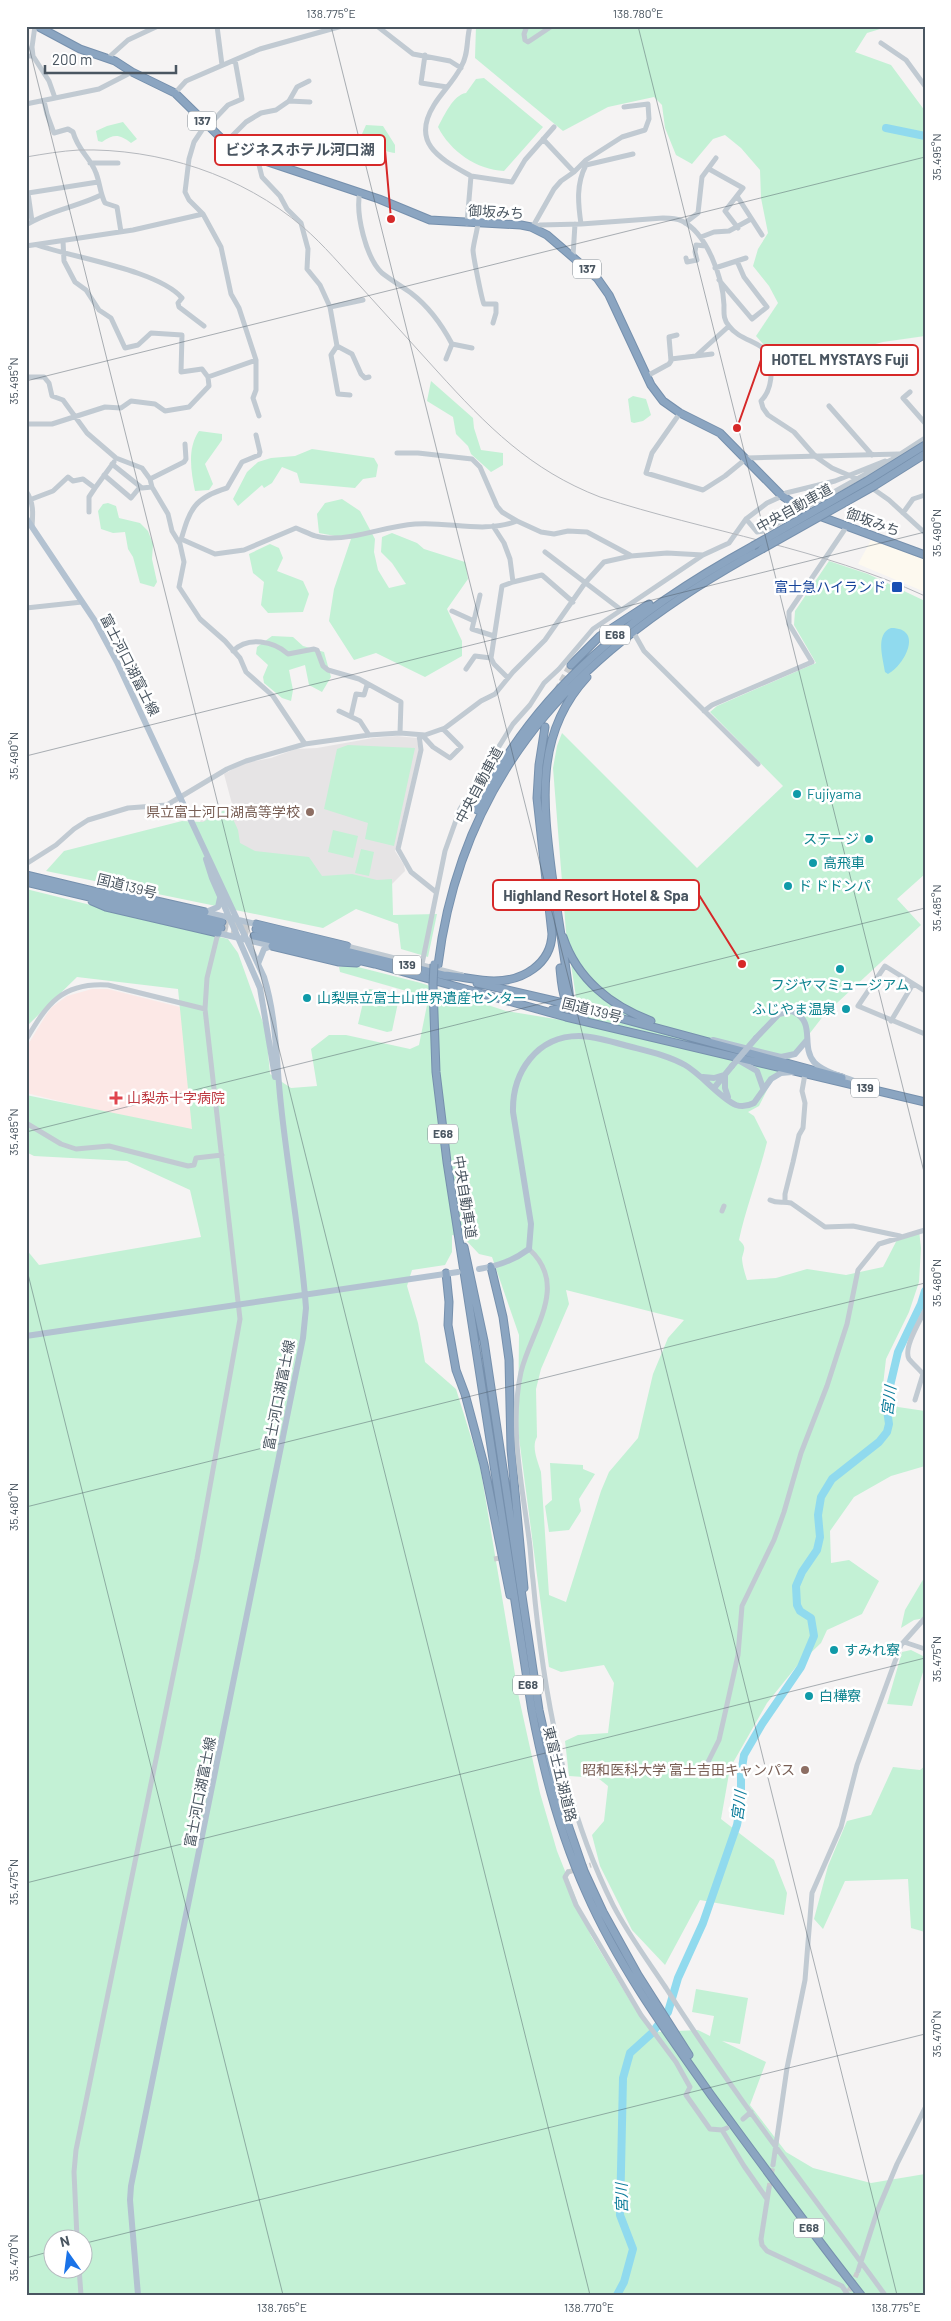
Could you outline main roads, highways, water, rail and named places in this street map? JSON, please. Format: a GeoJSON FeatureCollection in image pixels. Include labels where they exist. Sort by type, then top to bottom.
{"type":"FeatureCollection","features":[{"type":"Feature","properties":{"kind":"highway","name":"御坂みち"},"geometry":{"type":"LineString","coordinates":[[36,26],[80,49],[108,58],[175,93],[226,142],[262,160],[360,192],[430,220],[532,228],[547,234],[603,285],[651,385],[663,401],[680,413],[720,433],[782,495],[804,510],[925,555]]}},
{"type":"Feature","properties":{"kind":"highway","name":"中央自動車道"},"geometry":{"type":"LineString","coordinates":[[475,1343],[442,1126],[433,1033],[436,965],[447,895],[460,850],[482,798],[518,740],[564,684],[616,634],[665,598],[727,560],[867,481],[925,445]]}},
{"type":"Feature","properties":{"kind":"highway","name":"中央自動車道"},"geometry":{"type":"LineString","coordinates":[[436,965],[444,920],[457,870],[473,829],[493,790],[536,726],[556,704],[603,656],[639,626],[707,580],[874,486],[925,453]]}},
{"type":"Feature","properties":{"kind":"highway"},"geometry":{"type":"LineString","coordinates":[[571,665],[590,644],[611,628],[688,579],[727,560]]}},
{"type":"Feature","properties":{"kind":"highway"},"geometry":{"type":"LineString","coordinates":[[571,1006],[548,840],[544,799],[545,776],[551,743],[560,715],[574,692],[639,626]]}},
{"type":"Feature","properties":{"kind":"highway"},"geometry":{"type":"LineString","coordinates":[[443,975],[469,976],[484,980],[502,980],[518,977],[533,970],[550,950],[552,942],[551,922],[537,798],[539,765],[546,727]]}},
{"type":"Feature","properties":{"kind":"highway","name":"国道139号"},"geometry":{"type":"LineString","coordinates":[[26,875],[220,927]]}},
{"type":"Feature","properties":{"kind":"highway","name":"国道139号"},"geometry":{"type":"LineString","coordinates":[[26,882],[77,890]]}},
{"type":"Feature","properties":{"kind":"highway"},"geometry":{"type":"LineString","coordinates":[[77,890],[122,892],[205,912]]}},
{"type":"Feature","properties":{"kind":"highway"},"geometry":{"type":"LineString","coordinates":[[77,890],[106,907],[220,927]]}},
{"type":"Feature","properties":{"kind":"highway"},"geometry":{"type":"LineString","coordinates":[[551,922],[558,949],[563,992],[571,1006],[582,1017],[620,1030]]}},
{"type":"Feature","properties":{"kind":"highway"},"geometry":{"type":"LineString","coordinates":[[559,925],[574,962],[597,990],[628,1012],[685,1035]]}},
{"type":"Feature","properties":{"kind":"highway"},"geometry":{"type":"LineString","coordinates":[[255,930],[351,947],[376,961]]}},
{"type":"Feature","properties":{"kind":"highway","name":"国道139号"},"geometry":{"type":"LineString","coordinates":[[255,930],[376,961],[559,1002]]}},
{"type":"Feature","properties":{"kind":"highway"},"geometry":{"type":"LineString","coordinates":[[272,946],[339,962],[376,961]]}},
{"type":"Feature","properties":{"kind":"highway","name":"国道139号"},"geometry":{"type":"LineString","coordinates":[[376,961],[513,1003],[925,1102]]}},
{"type":"Feature","properties":{"kind":"highway","name":"中央自動車道"},"geometry":{"type":"LineString","coordinates":[[435,986],[439,1072],[450,1162],[459,1223],[473,1280],[484,1341]]}},
{"type":"Feature","properties":{"kind":"highway"},"geometry":{"type":"LineString","coordinates":[[513,1003],[556,1010],[571,1006]]}},
{"type":"Feature","properties":{"kind":"highway","name":"国道139号"},"geometry":{"type":"LineString","coordinates":[[571,1006],[925,1098]]}},
{"type":"Feature","properties":{"kind":"highway","name":"E68"},"geometry":{"type":"LineString","coordinates":[[491,1267],[503,1317],[509,1360],[511,1449],[524,1587],[521,1598]]}},
{"type":"Feature","properties":{"kind":"highway"},"geometry":{"type":"LineString","coordinates":[[446,1273],[449,1302],[448,1325],[456,1370],[465,1394],[484,1465],[522,1647]]}},
{"type":"Feature","properties":{"kind":"highway","name":"東富士五湖道路"},"geometry":{"type":"LineString","coordinates":[[484,1341],[538,1710],[552,1775],[565,1819],[584,1871],[603,1912],[652,2003]]}},
{"type":"Feature","properties":{"kind":"highway","name":"東富士五湖道路"},"geometry":{"type":"LineString","coordinates":[[475,1343],[522,1647],[544,1769],[567,1844],[600,1921],[668,2028],[758,2160],[861,2295]]}},
{"type":"Feature","properties":{"kind":"main road","name":"富士河口湖富士線"},"geometry":{"type":"LineString","coordinates":[[26,518],[82,602],[117,662],[258,964],[272,1011],[280,1103]]}},
{"type":"Feature","properties":{"kind":"main road","name":"富士河口湖富士線"},"geometry":{"type":"LineString","coordinates":[[138,2295],[130,2200],[131,2186],[303,1338],[305,1294],[280,1103],[262,996],[254,970],[220,896],[197,832]]}},
{"type":"Feature","properties":{"kind":"main road"},"geometry":{"type":"LineString","coordinates":[[205,912],[218,907],[220,896]]}},
{"type":"Feature","properties":{"kind":"main road"},"geometry":{"type":"LineString","coordinates":[[205,912],[238,920],[255,930]]}},
{"type":"Feature","properties":{"kind":"main road"},"geometry":{"type":"LineString","coordinates":[[220,927],[225,930],[230,918]]}},
{"type":"Feature","properties":{"kind":"main road"},"geometry":{"type":"LineString","coordinates":[[220,927],[225,932],[234,928],[238,920]]}},
{"type":"Feature","properties":{"kind":"main road"},"geometry":{"type":"LineString","coordinates":[[238,937],[248,926],[255,930]]}},
{"type":"Feature","properties":{"kind":"main road"},"geometry":{"type":"LineString","coordinates":[[220,927],[238,937],[272,946]]}},
{"type":"Feature","properties":{"kind":"main road"},"geometry":{"type":"LineString","coordinates":[[258,964],[264,949],[272,946]]}},
{"type":"Feature","properties":{"kind":"main road"},"geometry":{"type":"LineString","coordinates":[[714,1088],[779,1014],[789,1010],[796,1012],[805,1021],[808,1027],[807,1039],[810,1056],[818,1066],[854,1081]]}},
{"type":"Feature","properties":{"kind":"main road"},"geometry":{"type":"LineString","coordinates":[[685,1035],[781,1057],[795,1054],[807,1039]]}},
{"type":"Feature","properties":{"kind":"main road"},"geometry":{"type":"LineString","coordinates":[[479,1269],[517,1258],[529,1249],[531,1224],[512,1103],[518,1075],[529,1058],[544,1046],[560,1038],[588,1037],[665,1056],[702,1076],[736,1105],[749,1106],[759,1099],[764,1088],[777,1074],[786,1072],[803,1074]]}},
{"type":"Feature","properties":{"kind":"main road"},"geometry":{"type":"LineString","coordinates":[[711,1052],[753,1067],[760,1075],[764,1088]]}},
{"type":"Feature","properties":{"kind":"main road"},"geometry":{"type":"LineString","coordinates":[[702,1076],[714,1078],[726,1074]]}},
{"type":"Feature","properties":{"kind":"main road"},"geometry":{"type":"LineString","coordinates":[[726,1074],[725,1088],[730,1100]]}},
{"type":"Feature","properties":{"kind":"main road"},"geometry":{"type":"LineString","coordinates":[[26,1336],[458,1272]]}},
{"type":"Feature","properties":{"kind":"water"},"geometry":{"type":"Polygon","coordinates":[[[891,628],[901,630],[907,634],[909,640],[905,655],[900,663],[888,674],[885,672],[881,647],[883,635],[891,628]]]}},
{"type":"Feature","properties":{"kind":"waterway"},"geometry":{"type":"LineString","coordinates":[[886,128],[925,136]]}},
{"type":"Feature","properties":{"kind":"waterway","name":"宮川"},"geometry":{"type":"LineString","coordinates":[[617,2295],[624,2282],[633,2249],[620,2215],[623,2078],[630,2053],[652,2033],[668,2012],[678,1978],[703,1923],[737,1825],[741,1804],[741,1774],[744,1755],[762,1724],[801,1667],[814,1636],[811,1618],[800,1611],[797,1605],[796,1586],[802,1572],[817,1550],[820,1537],[818,1515],[821,1497],[832,1479],[879,1442],[887,1432],[889,1424],[886,1403],[898,1352],[921,1304],[925,1291]]}},
{"type":"Feature","properties":{"kind":"tunnel"},"geometry":{"type":"LineString","coordinates":[[557,691],[571,665]]}},
{"type":"Feature","properties":{"kind":"tunnel"},"geometry":{"type":"LineString","coordinates":[[222,922],[256,929]]}},
{"type":"Feature","properties":{"kind":"tunnel"},"geometry":{"type":"LineString","coordinates":[[221,928],[254,936]]}},
{"type":"Feature","properties":{"kind":"tunnel"},"geometry":{"type":"LineString","coordinates":[[494,1559],[506,1557]]}},
{"type":"Feature","properties":{"kind":"tunnel"},"geometry":{"type":"LineString","coordinates":[[568,1872],[591,1865]]}},
{"type":"Feature","properties":{"kind":"tunnel"},"geometry":{"type":"LineString","coordinates":[[769,2188],[773,2165]]}},
{"type":"Feature","properties":{"kind":"tunnel"},"geometry":{"type":"LineString","coordinates":[[849,2291],[858,2271]]}},
{"type":"Feature","properties":{"kind":"railway"},"geometry":{"type":"LineString","coordinates":[[26,157],[79,150],[139,154],[198,168],[226,179],[254,193],[279,209],[311,234],[492,428],[531,460],[552,474],[600,497],[846,565],[886,579],[925,596]]}},
{"type":"Feature","properties":{"kind":"place","name":"ビジネスホテル河口湖"},"geometry":{"type":"Point","coordinates":[391,219]}},
{"type":"Feature","properties":{"kind":"place","name":"HOTEL MYSTAYS Fuji"},"geometry":{"type":"Point","coordinates":[737,428]}},
{"type":"Feature","properties":{"kind":"place","name":"富士急ハイランド"},"geometry":{"type":"Point","coordinates":[897,587]}},
{"type":"Feature","properties":{"kind":"place","name":"Fujiyama"},"geometry":{"type":"Point","coordinates":[797,794]}},
{"type":"Feature","properties":{"kind":"place","name":"県立富士河口湖高等学校"},"geometry":{"type":"Point","coordinates":[310,812]}},
{"type":"Feature","properties":{"kind":"place","name":"ステージ"},"geometry":{"type":"Point","coordinates":[869,839]}},
{"type":"Feature","properties":{"kind":"place","name":"高飛車"},"geometry":{"type":"Point","coordinates":[813,863]}},
{"type":"Feature","properties":{"kind":"place","name":"ド ドドンパ"},"geometry":{"type":"Point","coordinates":[788,886]}},
{"type":"Feature","properties":{"kind":"place","name":"Highland Resort Hotel & Spa"},"geometry":{"type":"Point","coordinates":[742,964]}},
{"type":"Feature","properties":{"kind":"place","name":"フジヤマミュージアム"},"geometry":{"type":"Point","coordinates":[840,969]}},
{"type":"Feature","properties":{"kind":"place","name":"山梨県立富士山世界遺産センター"},"geometry":{"type":"Point","coordinates":[307,998]}},
{"type":"Feature","properties":{"kind":"place","name":"ふじやま温泉"},"geometry":{"type":"Point","coordinates":[846,1009]}},
{"type":"Feature","properties":{"kind":"place","name":"山梨赤十字病院"},"geometry":{"type":"Point","coordinates":[116,1098]}},
{"type":"Feature","properties":{"kind":"place","name":"すみれ寮"},"geometry":{"type":"Point","coordinates":[834,1650]}},
{"type":"Feature","properties":{"kind":"place","name":"白樺寮"},"geometry":{"type":"Point","coordinates":[809,1696]}},
{"type":"Feature","properties":{"kind":"place","name":"昭和医科大学 富士吉田キャンパス"},"geometry":{"type":"Point","coordinates":[805,1770]}}]}
